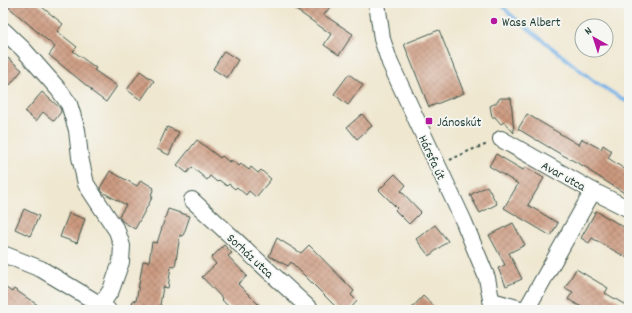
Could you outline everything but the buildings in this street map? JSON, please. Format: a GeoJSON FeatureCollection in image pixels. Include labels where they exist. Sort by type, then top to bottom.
{"type":"FeatureCollection","features":[{"type":"Feature","properties":{"kind":"street","name":"Hársfa út"},"geometry":{"type":"LineString","coordinates":[[376,3],[382,40],[390,63],[464,222],[487,278],[493,305]]}},
{"type":"Feature","properties":{"kind":"street"},"geometry":{"type":"LineString","coordinates":[[3,30],[54,84],[69,104],[77,130],[80,157],[86,184],[117,231],[122,246],[121,262],[111,290],[102,308],[41,269],[3,254]]}},
{"type":"Feature","properties":{"kind":"street","name":"Avar utca"},"geometry":{"type":"LineString","coordinates":[[501,139],[593,191],[629,209]]}},
{"type":"Feature","properties":{"kind":"street"},"geometry":{"type":"LineString","coordinates":[[493,305],[525,310],[593,191]]}},
{"type":"Feature","properties":{"kind":"street","name":"Sorház utca"},"geometry":{"type":"LineString","coordinates":[[192,200],[310,310]]}},
{"type":"Feature","properties":{"kind":"path"},"geometry":{"type":"LineString","coordinates":[[437,166],[471,150],[501,139]]}},
{"type":"Feature","properties":{"kind":"waterway"},"geometry":{"type":"LineString","coordinates":[[500,3],[510,14],[595,82],[629,103]]}},
{"type":"Feature","properties":{"kind":"place","name":"Wass Albert"},"geometry":{"type":"Point","coordinates":[494,21]}},
{"type":"Feature","properties":{"kind":"place","name":"Jánoskút"},"geometry":{"type":"Point","coordinates":[429,121]}}]}
